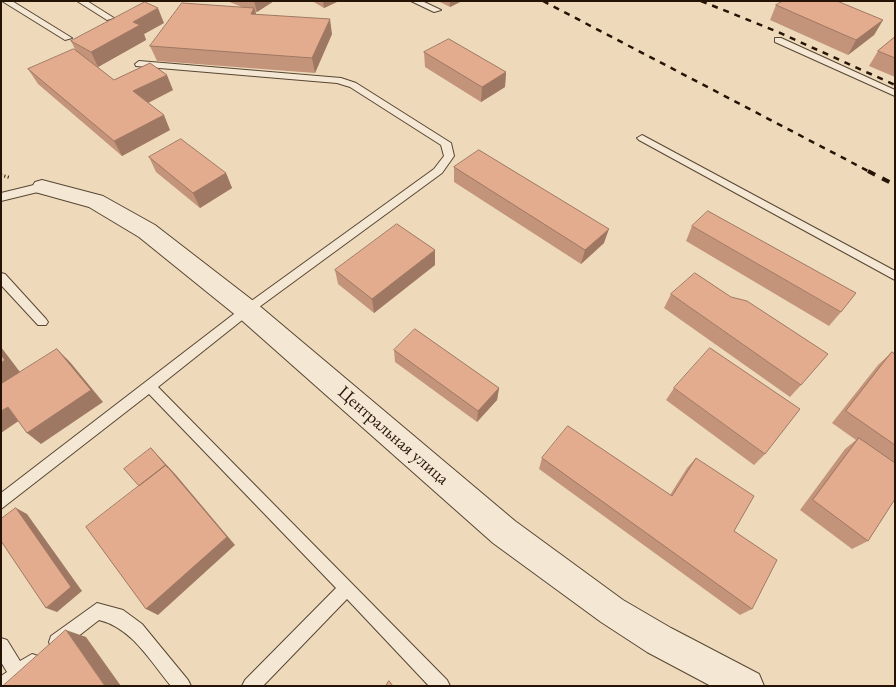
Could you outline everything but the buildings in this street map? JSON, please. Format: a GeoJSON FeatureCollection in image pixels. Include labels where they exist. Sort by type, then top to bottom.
{"type":"FeatureCollection","features":[{"type":"Feature","properties":{"kind":"street","name":"Центральная улица"},"geometry":{"type":"LineString","coordinates":[[42,187],[96,201],[147,231],[247,310],[504,532],[612,611],[659,640],[747,686]]}},
{"type":"Feature","properties":{"kind":"lane"},"geometry":{"type":"LineString","coordinates":[[6,1],[68,38]]}},
{"type":"Feature","properties":{"kind":"lane"},"geometry":{"type":"LineString","coordinates":[[81,1],[110,18]]}},
{"type":"Feature","properties":{"kind":"lane"},"geometry":{"type":"LineString","coordinates":[[415,1],[438,10]]}},
{"type":"Feature","properties":{"kind":"lane"},"geometry":{"type":"LineString","coordinates":[[778,40],[895,93]]}},
{"type":"Feature","properties":{"kind":"lane"},"geometry":{"type":"LineString","coordinates":[[1,502],[247,310],[438,171],[449,156],[446,143],[353,85],[338,80],[139,64]]}},
{"type":"Feature","properties":{"kind":"lane"},"geometry":{"type":"LineString","coordinates":[[642,138],[895,276]]}},
{"type":"Feature","properties":{"kind":"lane"},"geometry":{"type":"LineString","coordinates":[[1,197],[42,187]]}},
{"type":"Feature","properties":{"kind":"lane"},"geometry":{"type":"LineString","coordinates":[[1,277],[42,322]]}},
{"type":"Feature","properties":{"kind":"lane"},"geometry":{"type":"LineString","coordinates":[[150,387],[441,686]]}},
{"type":"Feature","properties":{"kind":"lane"},"geometry":{"type":"LineString","coordinates":[[251,686],[347,588]]}},
{"type":"Feature","properties":{"kind":"lane"},"geometry":{"type":"LineString","coordinates":[[2,686],[97,611],[117,616],[136,630],[182,686]]}},
{"type":"Feature","properties":{"kind":"lane"},"geometry":{"type":"LineString","coordinates":[[1,646],[17,673]]}},
{"type":"Feature","properties":{"kind":"railway"},"geometry":{"type":"LineString","coordinates":[[543,1],[870,172]]}},
{"type":"Feature","properties":{"kind":"railway"},"geometry":{"type":"LineString","coordinates":[[701,1],[778,32],[895,85]]}},
{"type":"Feature","properties":{"kind":"railway"},"geometry":{"type":"LineString","coordinates":[[868,171],[895,185]]}}]}
